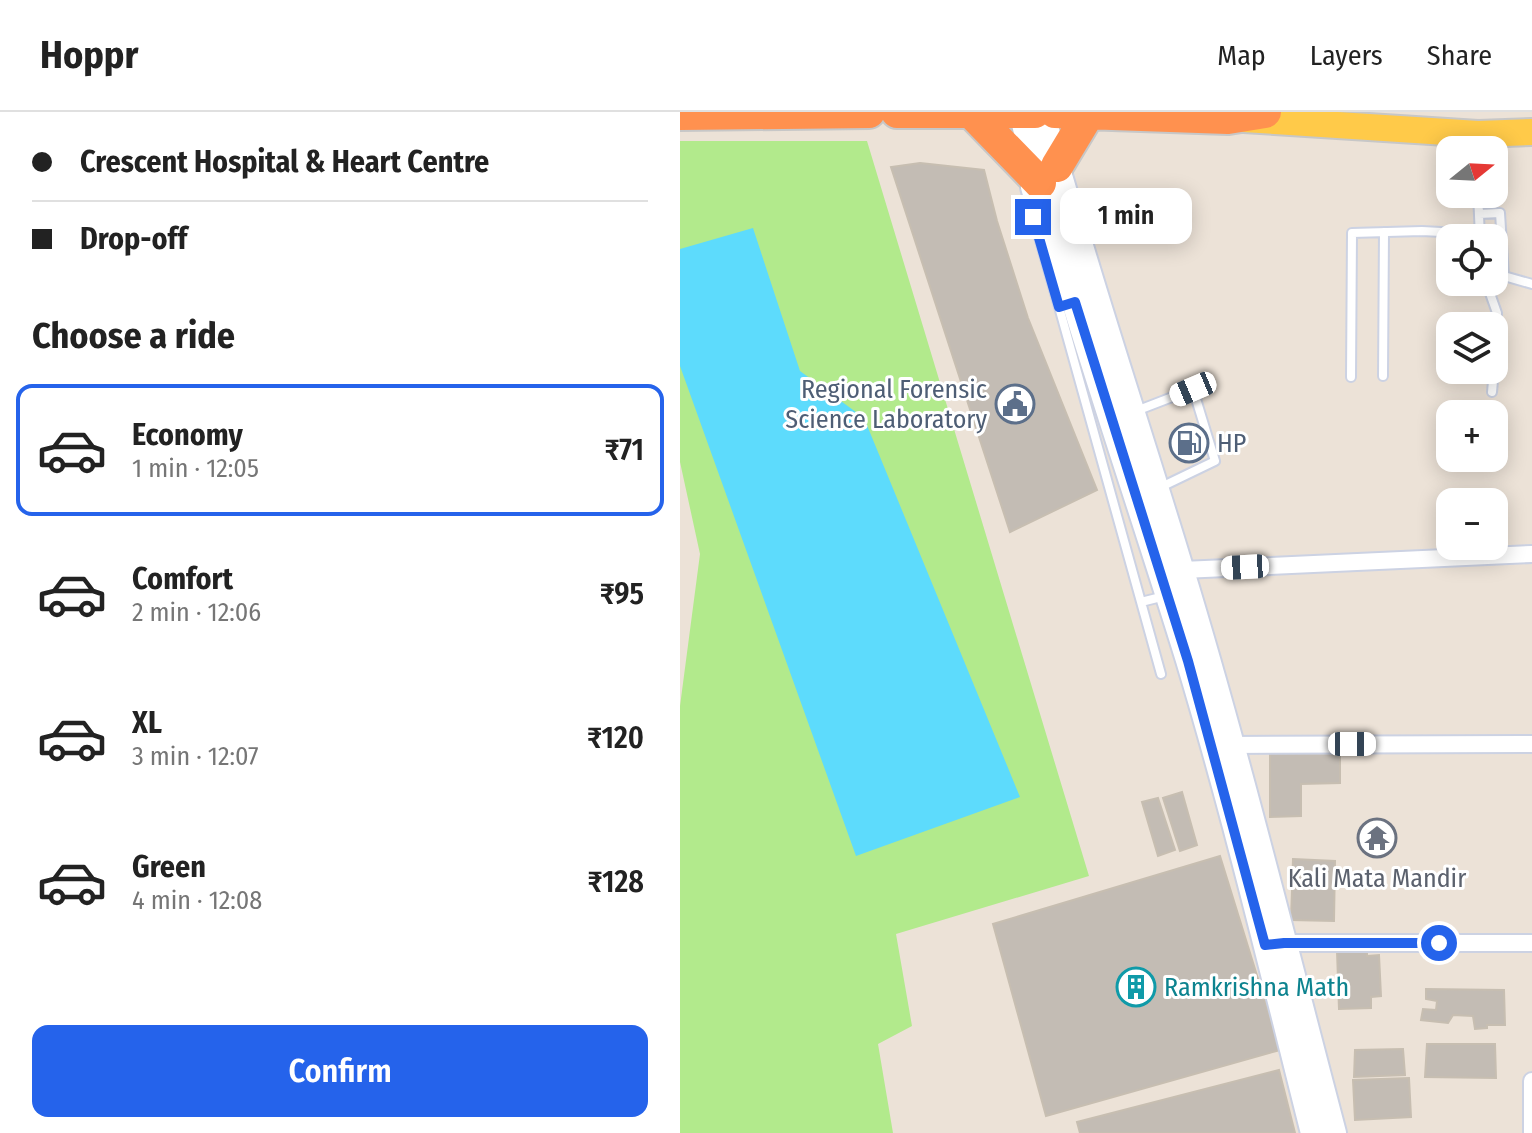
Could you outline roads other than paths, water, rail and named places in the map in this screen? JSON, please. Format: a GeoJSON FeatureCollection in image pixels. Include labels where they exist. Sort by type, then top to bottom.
{"type":"FeatureCollection","features":[{"type":"Feature","properties":{"kind":"highway"},"geometry":{"type":"LineString","coordinates":[[680,114],[869,112]]}},
{"type":"Feature","properties":{"kind":"highway"},"geometry":{"type":"LineString","coordinates":[[897,112],[1035,112]]}},
{"type":"Feature","properties":{"kind":"highway"},"geometry":{"type":"LineString","coordinates":[[1055,112],[1228,118],[1265,112]]}},
{"type":"Feature","properties":{"kind":"highway"},"geometry":{"type":"LineString","coordinates":[[972,113],[1040,179],[1089,113]]}},
{"type":"Feature","properties":{"kind":"main road"},"geometry":{"type":"LineString","coordinates":[[1021,112],[1167,596],[1222,746]]}},
{"type":"Feature","properties":{"kind":"main road"},"geometry":{"type":"LineString","coordinates":[[1040,179],[1042,112]]}},
{"type":"Feature","properties":{"kind":"main road"},"geometry":{"type":"LineString","coordinates":[[1228,118],[1436,138]]}},
{"type":"Feature","properties":{"kind":"main road"},"geometry":{"type":"LineString","coordinates":[[1508,136],[1532,132]]}},
{"type":"Feature","properties":{"kind":"main road"},"geometry":{"type":"LineString","coordinates":[[1076,302],[1132,412],[1182,570],[1222,746],[1274,944],[1334,1133]]}},
{"type":"Feature","properties":{"kind":"main road"},"geometry":{"type":"LineString","coordinates":[[1274,944],[1313,1133]]}},
{"type":"Feature","properties":{"kind":"street"},"geometry":{"type":"LineString","coordinates":[[1182,570],[1532,554]]}},
{"type":"Feature","properties":{"kind":"street"},"geometry":{"type":"LineString","coordinates":[[1222,746],[1532,744]]}},
{"type":"Feature","properties":{"kind":"street"},"geometry":{"type":"LineString","coordinates":[[1274,944],[1532,943]]}},
{"type":"Feature","properties":{"kind":"street"},"geometry":{"type":"LineString","coordinates":[[1532,1081],[1532,1133]]}},
{"type":"Feature","properties":{"kind":"lane"},"geometry":{"type":"LineString","coordinates":[[1040,179],[1076,302],[1141,602],[1161,674]]}},
{"type":"Feature","properties":{"kind":"lane"},"geometry":{"type":"LineString","coordinates":[[1479,208],[1479,224]]}},
{"type":"Feature","properties":{"kind":"lane"},"geometry":{"type":"LineString","coordinates":[[1479,214],[1500,213],[1504,276],[1532,284]]}},
{"type":"Feature","properties":{"kind":"lane"},"geometry":{"type":"LineString","coordinates":[[1383,376],[1384,232]]}},
{"type":"Feature","properties":{"kind":"lane"},"geometry":{"type":"LineString","coordinates":[[1351,377],[1352,233],[1436,234]]}},
{"type":"Feature","properties":{"kind":"lane"},"geometry":{"type":"LineString","coordinates":[[1492,392],[1493,384]]}},
{"type":"Feature","properties":{"kind":"lane"},"geometry":{"type":"LineString","coordinates":[[1132,412],[1193,389],[1215,461],[1156,489]]}},
{"type":"Feature","properties":{"kind":"lane"},"geometry":{"type":"LineString","coordinates":[[1141,602],[1167,596]]}},
{"type":"Feature","properties":{"kind":"water"},"geometry":{"type":"Polygon","coordinates":[[[753,228],[800,371],[864,418],[1020,797],[856,856],[680,366],[680,249],[753,228]]]}},
{"type":"Feature","properties":{"kind":"place","name":"Regional Forensic Science Laboratory"},"geometry":{"type":"Point","coordinates":[1015,404]}},
{"type":"Feature","properties":{"kind":"place","name":"HP"},"geometry":{"type":"Point","coordinates":[1189,443]}},
{"type":"Feature","properties":{"kind":"place","name":"Kali Mata Mandir"},"geometry":{"type":"Point","coordinates":[1377,838]}},
{"type":"Feature","properties":{"kind":"place","name":"Ramkrishna Math"},"geometry":{"type":"Point","coordinates":[1136,987]}}]}
